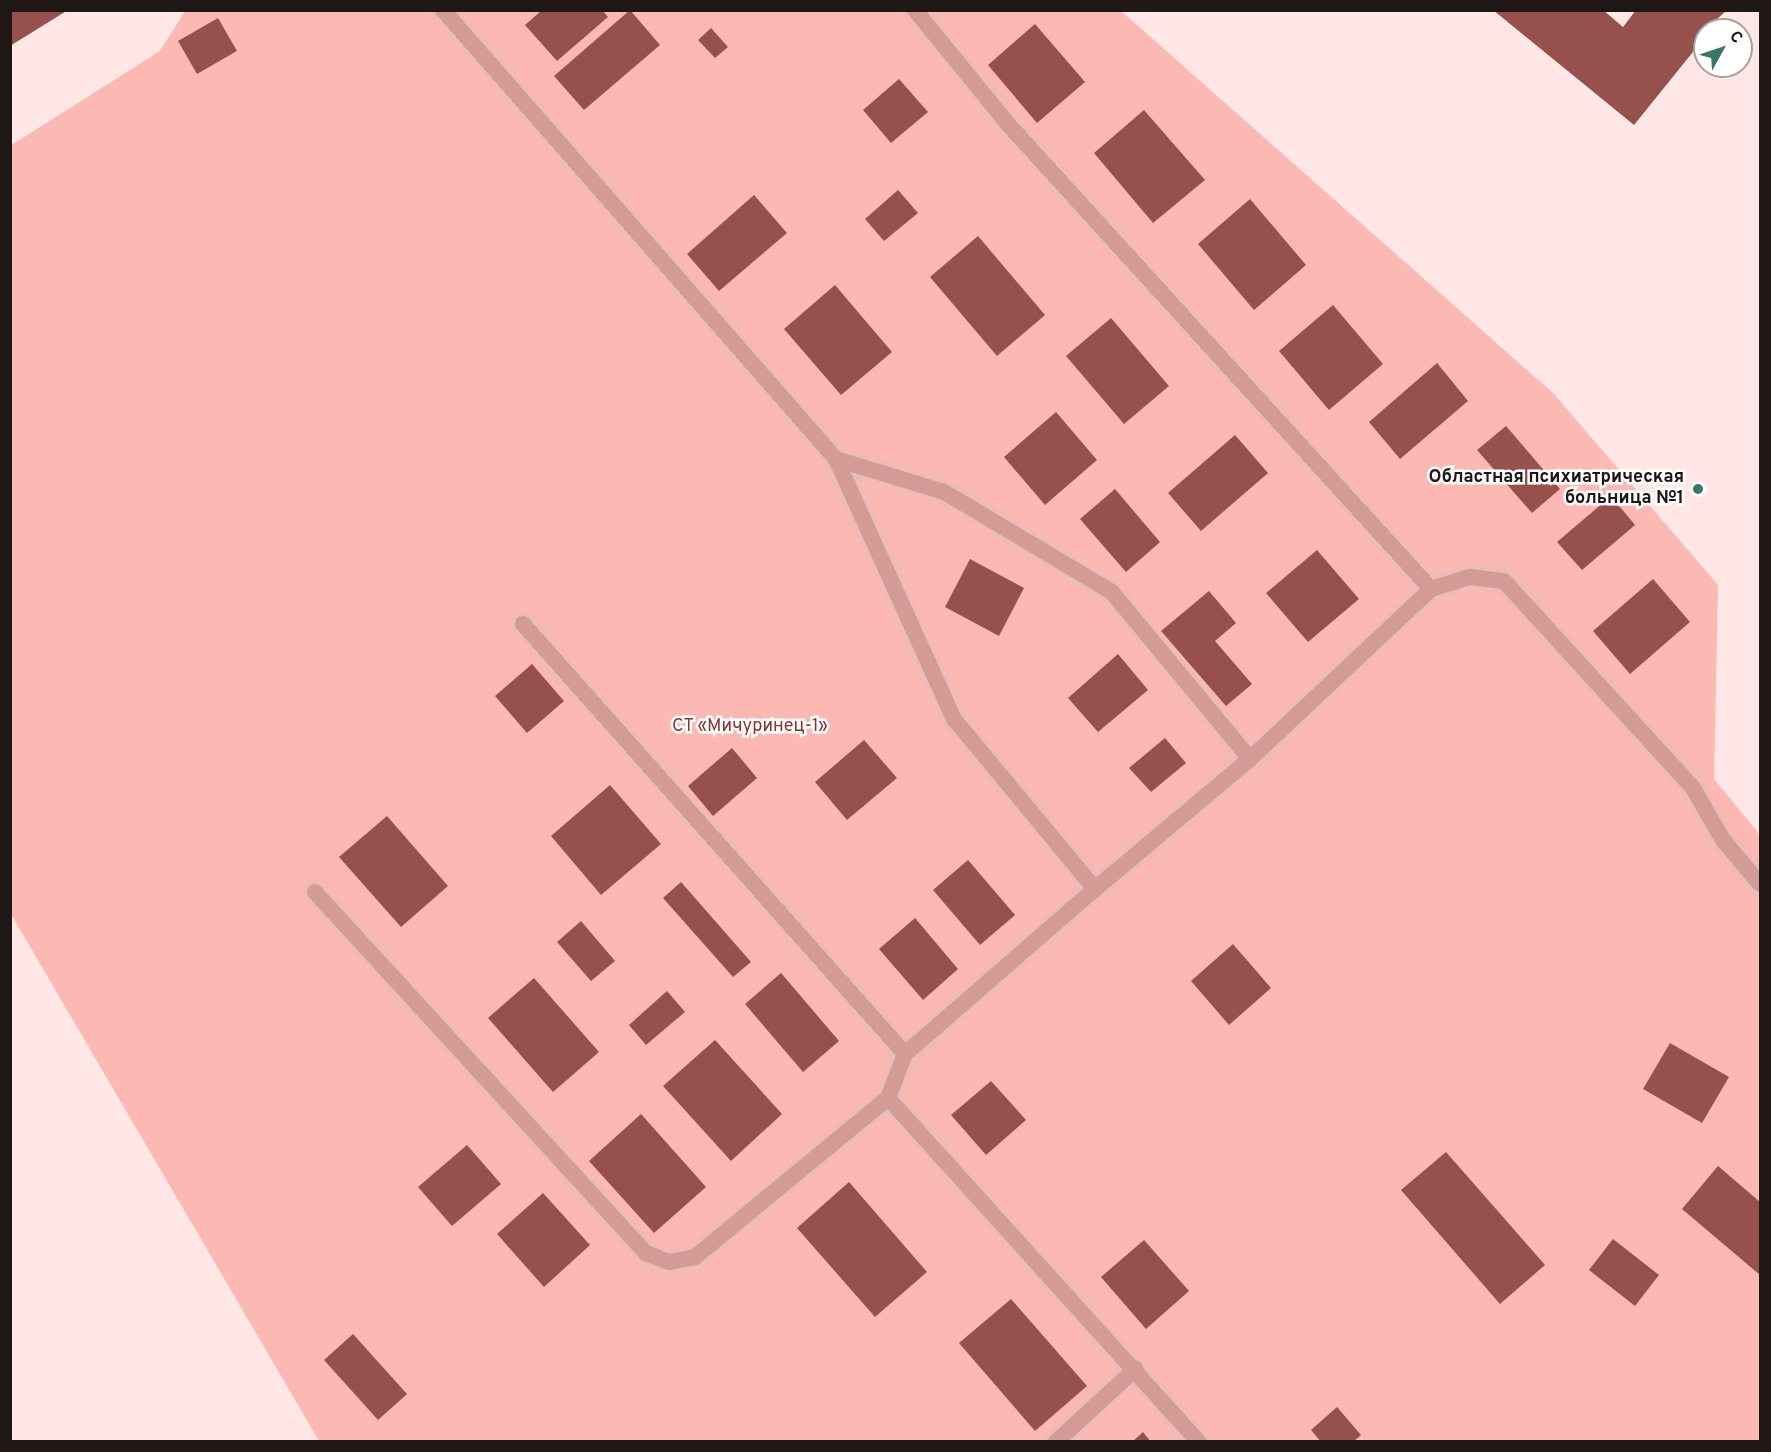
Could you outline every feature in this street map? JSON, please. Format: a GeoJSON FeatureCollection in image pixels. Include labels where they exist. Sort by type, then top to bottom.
{"type":"FeatureCollection","features":[{"type":"Feature","properties":{"kind":"lane"},"geometry":{"type":"LineString","coordinates":[[443,10],[836,459],[954,719],[1095,889]]}},
{"type":"Feature","properties":{"kind":"lane"},"geometry":{"type":"LineString","coordinates":[[915,10],[1007,123],[1431,590]]}},
{"type":"Feature","properties":{"kind":"lane"},"geometry":{"type":"LineString","coordinates":[[836,459],[944,492],[1112,592],[1250,759]]}},
{"type":"Feature","properties":{"kind":"lane"},"geometry":{"type":"LineString","coordinates":[[315,892],[654,1256],[669,1262],[695,1257],[888,1098],[905,1054],[1095,889],[1250,759],[1431,590],[1470,577],[1504,581],[1693,788],[1723,840],[1761,884]]}},
{"type":"Feature","properties":{"kind":"lane"},"geometry":{"type":"LineString","coordinates":[[523,624],[905,1054]]}},
{"type":"Feature","properties":{"kind":"lane"},"geometry":{"type":"LineString","coordinates":[[888,1098],[1199,1442]]}},
{"type":"Feature","properties":{"kind":"lane"},"geometry":{"type":"LineString","coordinates":[[1056,1442],[1135,1369]]}},
{"type":"Feature","properties":{"kind":"green space","name":"СТ «Мичуринец-1»"},"geometry":{"type":"Polygon","coordinates":[[[185,11],[1121,11],[1553,393],[1718,585],[1714,779],[1760,835],[1760,1441],[319,1441],[11,914],[10,146],[160,51],[185,11]]]}},
{"type":"Feature","properties":{"kind":"building"},"geometry":{"type":"Polygon","coordinates":[[[10,10],[68,10],[10,46],[10,10]]]}},
{"type":"Feature","properties":{"kind":"building"},"geometry":{"type":"Polygon","coordinates":[[[542,10],[602,10],[608,17],[557,61],[525,25],[542,10]]]}},
{"type":"Feature","properties":{"kind":"building"},"geometry":{"type":"Polygon","coordinates":[[[630,10],[660,45],[584,110],[554,76],[630,10]]]}},
{"type":"Feature","properties":{"kind":"building"},"geometry":{"type":"Polygon","coordinates":[[[1493,10],[1603,10],[1623,27],[1636,10],[1727,10],[1718,18],[1693,18],[1693,52],[1634,125],[1493,10]]]}},
{"type":"Feature","properties":{"kind":"building"},"geometry":{"type":"Polygon","coordinates":[[[218,18],[237,51],[197,74],[178,41],[218,18]]]}},
{"type":"Feature","properties":{"kind":"building"},"geometry":{"type":"Polygon","coordinates":[[[1035,24],[1085,82],[1037,123],[988,65],[1035,24]]]}},
{"type":"Feature","properties":{"kind":"building"},"geometry":{"type":"Polygon","coordinates":[[[711,28],[728,47],[715,58],[698,40],[711,28]]]}},
{"type":"Feature","properties":{"kind":"building"},"geometry":{"type":"Polygon","coordinates":[[[899,79],[928,112],[891,143],[863,110],[899,79]]]}},
{"type":"Feature","properties":{"kind":"building"},"geometry":{"type":"Polygon","coordinates":[[[1144,110],[1205,180],[1153,223],[1094,153],[1144,110]]]}},
{"type":"Feature","properties":{"kind":"building"},"geometry":{"type":"Polygon","coordinates":[[[898,190],[918,213],[884,241],[865,219],[898,190]]]}},
{"type":"Feature","properties":{"kind":"building"},"geometry":{"type":"Polygon","coordinates":[[[754,195],[787,233],[719,291],[687,254],[754,195]]]}},
{"type":"Feature","properties":{"kind":"building"},"geometry":{"type":"Polygon","coordinates":[[[1250,199],[1306,265],[1254,310],[1198,244],[1250,199]]]}},
{"type":"Feature","properties":{"kind":"building"},"geometry":{"type":"Polygon","coordinates":[[[978,236],[1045,315],[997,356],[930,277],[978,236]]]}},
{"type":"Feature","properties":{"kind":"building"},"geometry":{"type":"Polygon","coordinates":[[[835,285],[892,352],[841,395],[784,329],[835,285]]]}},
{"type":"Feature","properties":{"kind":"building"},"geometry":{"type":"Polygon","coordinates":[[[1333,305],[1383,364],[1329,410],[1279,351],[1333,305]]]}},
{"type":"Feature","properties":{"kind":"building"},"geometry":{"type":"Polygon","coordinates":[[[1111,318],[1169,386],[1124,424],[1066,356],[1111,318]]]}},
{"type":"Feature","properties":{"kind":"building"},"geometry":{"type":"Polygon","coordinates":[[[1437,363],[1468,401],[1400,459],[1369,422],[1437,363]]]}},
{"type":"Feature","properties":{"kind":"building"},"geometry":{"type":"Polygon","coordinates":[[[1056,412],[1097,460],[1045,505],[1004,457],[1056,412]]]}},
{"type":"Feature","properties":{"kind":"building"},"geometry":{"type":"Polygon","coordinates":[[[1506,426],[1560,489],[1532,513],[1477,450],[1506,426]]]}},
{"type":"Feature","properties":{"kind":"building"},"geometry":{"type":"Polygon","coordinates":[[[1235,435],[1268,473],[1201,531],[1168,493],[1235,435]]]}},
{"type":"Feature","properties":{"kind":"building"},"geometry":{"type":"Polygon","coordinates":[[[1115,489],[1160,542],[1126,572],[1080,519],[1115,489]]]}},
{"type":"Feature","properties":{"kind":"building"},"geometry":{"type":"Polygon","coordinates":[[[1611,496],[1635,525],[1582,570],[1557,542],[1611,496]]]}},
{"type":"Feature","properties":{"kind":"building"},"geometry":{"type":"Polygon","coordinates":[[[1317,550],[1359,599],[1308,642],[1266,593],[1317,550]]]}},
{"type":"Feature","properties":{"kind":"building"},"geometry":{"type":"Polygon","coordinates":[[[970,559],[1024,588],[999,636],[945,607],[970,559]]]}},
{"type":"Feature","properties":{"kind":"building"},"geometry":{"type":"Polygon","coordinates":[[[1653,579],[1690,622],[1630,674],[1593,631],[1653,579]]]}},
{"type":"Feature","properties":{"kind":"building"},"geometry":{"type":"Polygon","coordinates":[[[1209,591],[1236,623],[1215,641],[1252,684],[1226,706],[1161,631],[1209,591]]]}},
{"type":"Feature","properties":{"kind":"building"},"geometry":{"type":"Polygon","coordinates":[[[1118,654],[1148,690],[1098,732],[1068,698],[1118,654]]]}},
{"type":"Feature","properties":{"kind":"building"},"geometry":{"type":"Polygon","coordinates":[[[532,664],[564,701],[527,733],[495,696],[532,664]]]}},
{"type":"Feature","properties":{"kind":"building"},"geometry":{"type":"Polygon","coordinates":[[[1165,738],[1186,763],[1151,792],[1129,768],[1165,738]]]}},
{"type":"Feature","properties":{"kind":"building"},"geometry":{"type":"Polygon","coordinates":[[[864,740],[897,778],[847,820],[815,782],[864,740]]]}},
{"type":"Feature","properties":{"kind":"building"},"geometry":{"type":"Polygon","coordinates":[[[732,748],[757,778],[713,816],[688,786],[732,748]]]}},
{"type":"Feature","properties":{"kind":"building"},"geometry":{"type":"Polygon","coordinates":[[[610,785],[661,844],[601,895],[551,836],[610,785]]]}},
{"type":"Feature","properties":{"kind":"building"},"geometry":{"type":"Polygon","coordinates":[[[387,816],[448,886],[401,927],[339,857],[387,816]]]}},
{"type":"Feature","properties":{"kind":"building"},"geometry":{"type":"Polygon","coordinates":[[[968,860],[1015,915],[980,945],[933,890],[968,860]]]}},
{"type":"Feature","properties":{"kind":"building"},"geometry":{"type":"Polygon","coordinates":[[[681,882],[751,962],[733,977],[663,898],[681,882]]]}},
{"type":"Feature","properties":{"kind":"building"},"geometry":{"type":"Polygon","coordinates":[[[915,918],[958,969],[923,1000],[879,949],[915,918]]]}},
{"type":"Feature","properties":{"kind":"building"},"geometry":{"type":"Polygon","coordinates":[[[581,921],[615,961],[591,981],[557,942],[581,921]]]}},
{"type":"Feature","properties":{"kind":"building"},"geometry":{"type":"Polygon","coordinates":[[[1233,944],[1271,988],[1229,1025],[1191,981],[1233,944]]]}},
{"type":"Feature","properties":{"kind":"building"},"geometry":{"type":"Polygon","coordinates":[[[781,973],[839,1041],[803,1072],[745,1004],[781,973]]]}},
{"type":"Feature","properties":{"kind":"building"},"geometry":{"type":"Polygon","coordinates":[[[534,978],[599,1052],[553,1092],[488,1018],[534,978]]]}},
{"type":"Feature","properties":{"kind":"building"},"geometry":{"type":"Polygon","coordinates":[[[667,991],[685,1012],[646,1045],[629,1025],[667,991]]]}},
{"type":"Feature","properties":{"kind":"building"},"geometry":{"type":"Polygon","coordinates":[[[715,1040],[782,1114],[731,1161],[663,1086],[715,1040]]]}},
{"type":"Feature","properties":{"kind":"building"},"geometry":{"type":"Polygon","coordinates":[[[1670,1043],[1729,1077],[1702,1123],[1643,1089],[1670,1043]]]}},
{"type":"Feature","properties":{"kind":"building"},"geometry":{"type":"Polygon","coordinates":[[[991,1081],[1026,1120],[986,1155],[951,1115],[991,1081]]]}},
{"type":"Feature","properties":{"kind":"building"},"geometry":{"type":"Polygon","coordinates":[[[641,1114],[706,1187],[654,1233],[589,1161],[641,1114]]]}},
{"type":"Feature","properties":{"kind":"building"},"geometry":{"type":"Polygon","coordinates":[[[467,1145],[501,1184],[452,1226],[418,1187],[467,1145]]]}},
{"type":"Feature","properties":{"kind":"building"},"geometry":{"type":"Polygon","coordinates":[[[1446,1152],[1545,1265],[1500,1304],[1401,1190],[1446,1152]]]}},
{"type":"Feature","properties":{"kind":"building"},"geometry":{"type":"Polygon","coordinates":[[[1718,1166],[1760,1202],[1760,1275],[1682,1209],[1718,1166]]]}},
{"type":"Feature","properties":{"kind":"building"},"geometry":{"type":"Polygon","coordinates":[[[849,1182],[927,1272],[875,1317],[797,1228],[849,1182]]]}},
{"type":"Feature","properties":{"kind":"building"},"geometry":{"type":"Polygon","coordinates":[[[543,1193],[590,1245],[544,1287],[497,1234],[543,1193]]]}},
{"type":"Feature","properties":{"kind":"building"},"geometry":{"type":"Polygon","coordinates":[[[1613,1239],[1659,1275],[1635,1306],[1589,1270],[1613,1239]]]}},
{"type":"Feature","properties":{"kind":"building"},"geometry":{"type":"Polygon","coordinates":[[[1144,1240],[1189,1291],[1146,1329],[1101,1277],[1144,1240]]]}},
{"type":"Feature","properties":{"kind":"building"},"geometry":{"type":"Polygon","coordinates":[[[1011,1299],[1087,1386],[1035,1431],[959,1343],[1011,1299]]]}},
{"type":"Feature","properties":{"kind":"building"},"geometry":{"type":"Polygon","coordinates":[[[353,1334],[407,1394],[378,1420],[324,1360],[353,1334]]]}},
{"type":"Feature","properties":{"kind":"building"},"geometry":{"type":"Polygon","coordinates":[[[1337,1407],[1361,1435],[1353,1442],[1321,1442],[1311,1430],[1337,1407]]]}},
{"type":"Feature","properties":{"kind":"building"},"geometry":{"type":"Polygon","coordinates":[[[1143,1432],[1151,1442],[1132,1442],[1143,1432]]]}},
{"type":"Feature","properties":{"kind":"place","name":"Областная психиатрическая больница №1"},"geometry":{"type":"Point","coordinates":[1698,489]}}]}
